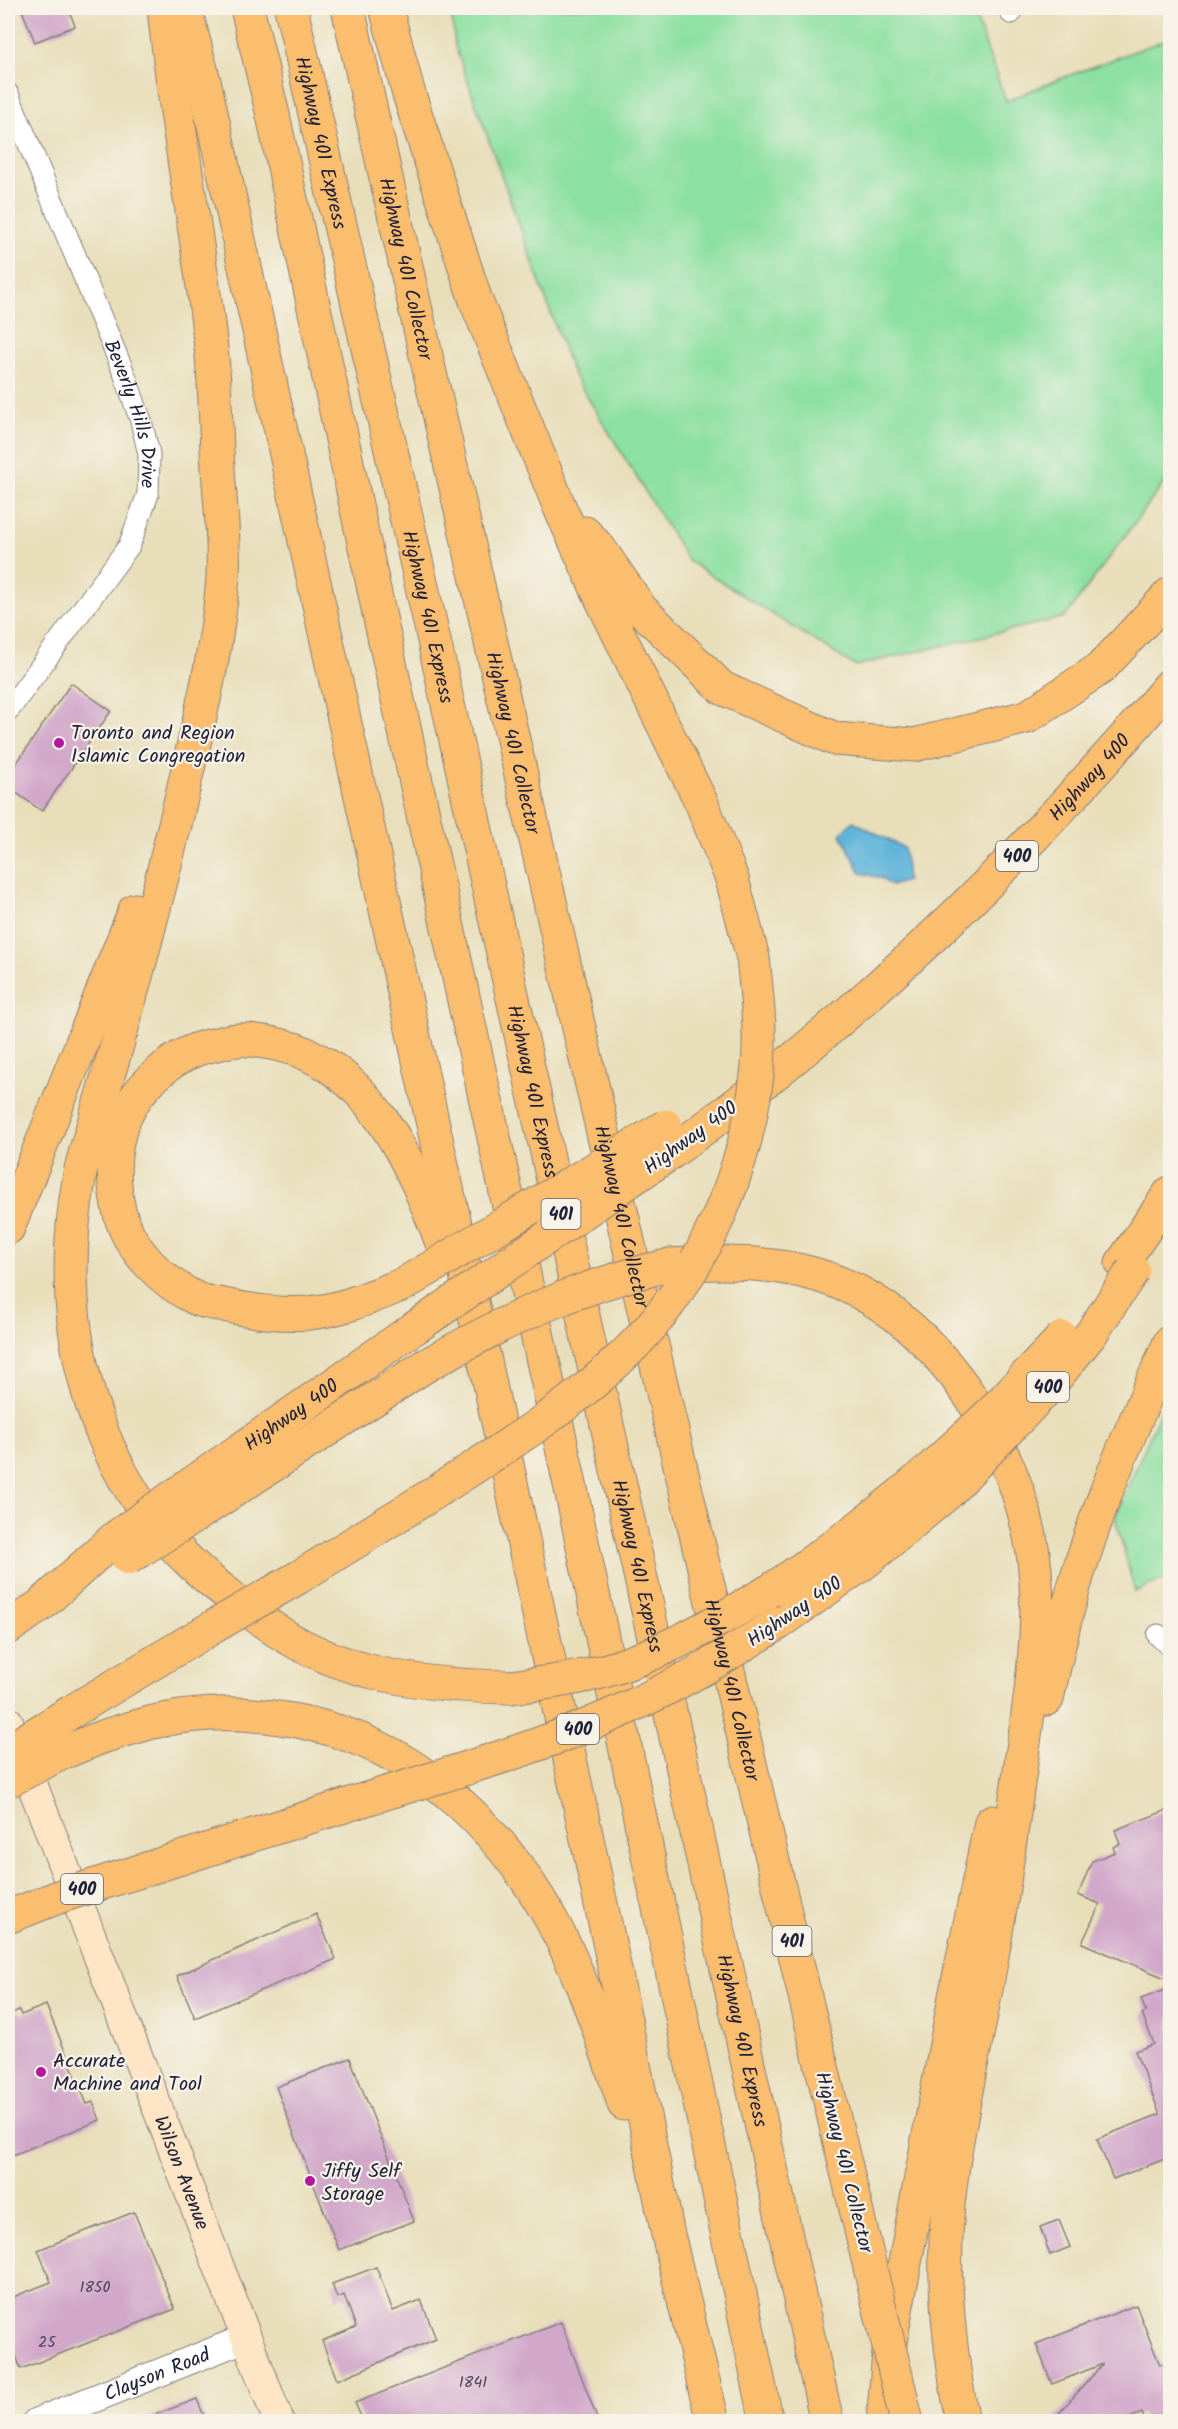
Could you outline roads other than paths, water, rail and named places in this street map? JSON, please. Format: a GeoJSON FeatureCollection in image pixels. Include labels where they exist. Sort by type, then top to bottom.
{"type":"FeatureCollection","features":[{"type":"Feature","properties":{"kind":"highway"},"geometry":{"type":"LineString","coordinates":[[164,8],[211,345],[223,574],[207,690],[183,795],[128,1009],[79,1175],[70,1244],[72,1307],[80,1365],[93,1412],[125,1481],[158,1527],[197,1569],[275,1630],[324,1656],[378,1674],[441,1684],[510,1687],[577,1678],[631,1662],[681,1640],[771,1590],[878,1515],[938,1483],[989,1415],[1045,1358],[1128,1266],[1170,1205]]}},
{"type":"Feature","properties":{"kind":"highway"},"geometry":{"type":"LineString","coordinates":[[185,8],[205,85],[486,1366],[613,1958],[667,2230],[713,2421]]}},
{"type":"Feature","properties":{"kind":"highway","name":"Highway 401 Express"},"geometry":{"type":"LineString","coordinates":[[247,8],[273,115],[382,627],[568,1475],[767,2421]]}},
{"type":"Feature","properties":{"kind":"highway","name":"Highway 401 Express"},"geometry":{"type":"LineString","coordinates":[[291,8],[434,642],[827,2421]]}},
{"type":"Feature","properties":{"kind":"highway","name":"Highway 401 Collector"},"geometry":{"type":"LineString","coordinates":[[348,8],[484,617],[709,1597],[907,2421]]}},
{"type":"Feature","properties":{"kind":"highway"},"geometry":{"type":"LineString","coordinates":[[8,1751],[440,1490],[544,1422],[590,1385],[636,1343],[663,1311],[689,1273],[716,1220],[731,1183],[747,1131],[758,1074],[759,1016],[753,958],[732,879],[702,804],[602,600],[560,508],[476,301],[408,91],[386,8]]}},
{"type":"Feature","properties":{"kind":"highway"},"geometry":{"type":"LineString","coordinates":[[560,508],[600,549],[641,609],[722,688],[835,739],[914,745],[1027,717],[1101,668],[1170,594]]}},
{"type":"Feature","properties":{"kind":"highway","name":"Highway 400"},"geometry":{"type":"LineString","coordinates":[[190,1503],[416,1327],[669,1139],[786,1064],[908,961],[1006,867],[1108,760],[1170,685]]}},
{"type":"Feature","properties":{"kind":"highway"},"geometry":{"type":"LineString","coordinates":[[8,1228],[183,795]]}},
{"type":"Feature","properties":{"kind":"highway"},"geometry":{"type":"LineString","coordinates":[[486,1366],[458,1282],[428,1205],[405,1157],[379,1115],[359,1091],[339,1074],[294,1048],[269,1042],[240,1040],[202,1047],[163,1069],[137,1093],[124,1118],[117,1142],[114,1168],[115,1193],[123,1224],[140,1254],[165,1279],[199,1299],[258,1313],[310,1313],[357,1302],[404,1284],[669,1139]]}},
{"type":"Feature","properties":{"kind":"highway"},"geometry":{"type":"LineString","coordinates":[[1128,1266],[1170,1193]]}},
{"type":"Feature","properties":{"kind":"highway"},"geometry":{"type":"LineString","coordinates":[[8,1628],[122,1547],[190,1503],[425,1366],[549,1302],[625,1275],[670,1265],[711,1262],[752,1262],[790,1267],[828,1277],[884,1307],[923,1339],[952,1371],[982,1416],[1004,1459],[1022,1507],[1032,1548],[1036,1628],[1026,1731],[1000,1902],[963,2110],[946,2227],[946,2302],[953,2366],[963,2421]]}},
{"type":"Feature","properties":{"kind":"highway"},"geometry":{"type":"LineString","coordinates":[[1000,1902],[1058,1650],[1080,1569],[1110,1481],[1170,1342]]}},
{"type":"Feature","properties":{"kind":"highway"},"geometry":{"type":"LineString","coordinates":[[883,2421],[890,2342],[955,1997],[989,1834],[1011,1692],[1016,1648],[1016,1580],[1004,1459]]}},
{"type":"Feature","properties":{"kind":"highway","name":"Highway 400"},"geometry":{"type":"LineString","coordinates":[[8,1917],[61,1896],[504,1757],[644,1701],[779,1623],[864,1563],[938,1483]]}},
{"type":"Feature","properties":{"kind":"highway"},"geometry":{"type":"LineString","coordinates":[[8,1781],[102,1737],[163,1719],[199,1715],[248,1714],[297,1721],[361,1741],[407,1763],[445,1791],[482,1824],[532,1888],[554,1926],[573,1966],[597,2028],[667,2230]]}},
{"type":"Feature","properties":{"kind":"main road","name":"Wilson Avenue"},"geometry":{"type":"LineString","coordinates":[[8,1722],[279,2421]]}},
{"type":"Feature","properties":{"kind":"street","name":"Beverly Hills Drive"},"geometry":{"type":"LineString","coordinates":[[8,94],[124,373],[141,421],[149,454],[148,494],[129,546],[8,711]]}},
{"type":"Feature","properties":{"kind":"street","name":"Clayson Road"},"geometry":{"type":"LineString","coordinates":[[36,2421],[246,2338]]}},
{"type":"Feature","properties":{"kind":"water"},"geometry":{"type":"Polygon","coordinates":[[[853,821],[904,848],[907,881],[891,886],[881,878],[861,873],[841,834],[853,821]]]}},
{"type":"Feature","properties":{"kind":"place","name":"Toronto and Region Islamic Congregation"},"geometry":{"type":"Point","coordinates":[59,743]}},
{"type":"Feature","properties":{"kind":"place","name":"Accurate Machine and Tool"},"geometry":{"type":"Point","coordinates":[41,2072]}},
{"type":"Feature","properties":{"kind":"place","name":"Jiffy Self Storage"},"geometry":{"type":"Point","coordinates":[310,2181]}}]}
